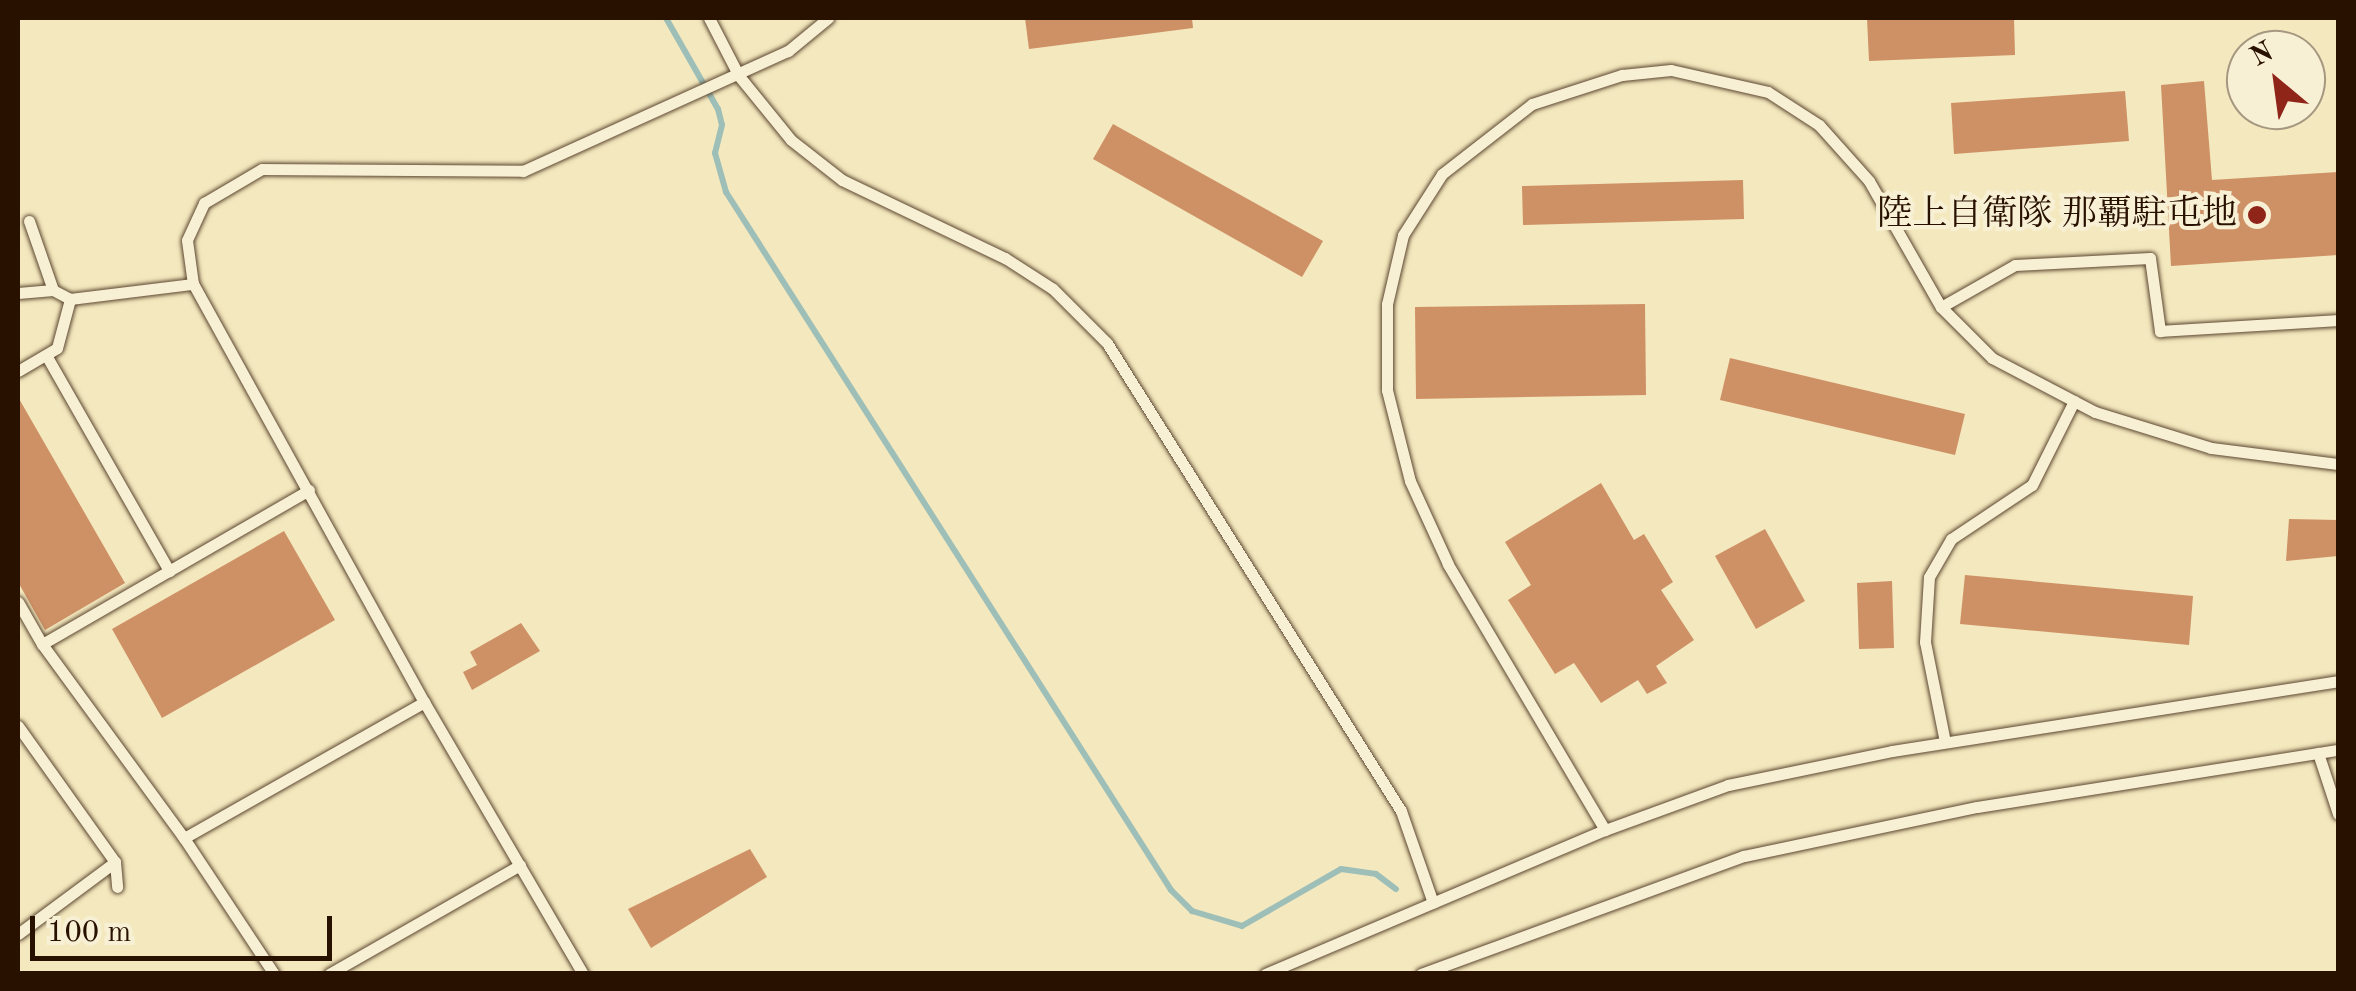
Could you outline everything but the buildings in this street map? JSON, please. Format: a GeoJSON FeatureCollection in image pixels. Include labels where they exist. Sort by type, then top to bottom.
{"type":"FeatureCollection","features":[{"type":"Feature","properties":{"kind":"lane"},"geometry":{"type":"LineString","coordinates":[[709,18],[739,76],[791,140],[842,180],[1005,258],[1053,289],[1106,343],[1401,811],[1433,903]]}},
{"type":"Feature","properties":{"kind":"lane"},"geometry":{"type":"LineString","coordinates":[[584,974],[424,702],[194,284],[187,240],[204,203],[262,169],[523,171],[739,76],[812,37],[828,18]]}},
{"type":"Feature","properties":{"kind":"lane"},"geometry":{"type":"LineString","coordinates":[[1604,830],[1448,564],[1410,481],[1392,409],[1387,304],[1404,235],[1442,174],[1532,104],[1578,86],[1671,70],[1715,75],[1768,92],[1819,125],[1869,181],[1941,307],[1992,358],[2074,401],[2211,448],[2338,464]]}},
{"type":"Feature","properties":{"kind":"lane"},"geometry":{"type":"LineString","coordinates":[[29,221],[53,290]]}},
{"type":"Feature","properties":{"kind":"lane"},"geometry":{"type":"LineString","coordinates":[[1941,307],[2015,265],[2150,258],[2160,330],[2338,320]]}},
{"type":"Feature","properties":{"kind":"lane"},"geometry":{"type":"LineString","coordinates":[[18,293],[53,290],[70,299],[194,284]]}},
{"type":"Feature","properties":{"kind":"lane"},"geometry":{"type":"LineString","coordinates":[[18,371],[57,348],[70,299]]}},
{"type":"Feature","properties":{"kind":"lane"},"geometry":{"type":"LineString","coordinates":[[46,354],[169,571]]}},
{"type":"Feature","properties":{"kind":"lane"},"geometry":{"type":"LineString","coordinates":[[1945,742],[1925,642],[1930,577],[1952,538],[2032,485],[2074,401]]}},
{"type":"Feature","properties":{"kind":"lane"},"geometry":{"type":"LineString","coordinates":[[42,644],[309,490]]}},
{"type":"Feature","properties":{"kind":"lane"},"geometry":{"type":"LineString","coordinates":[[18,602],[42,644],[184,838],[274,974]]}},
{"type":"Feature","properties":{"kind":"lane"},"geometry":{"type":"LineString","coordinates":[[1265,974],[1604,830],[1728,785],[1945,742],[2338,681]]}},
{"type":"Feature","properties":{"kind":"lane"},"geometry":{"type":"LineString","coordinates":[[184,838],[424,702]]}},
{"type":"Feature","properties":{"kind":"lane"},"geometry":{"type":"LineString","coordinates":[[18,726],[115,862],[117,887]]}},
{"type":"Feature","properties":{"kind":"lane"},"geometry":{"type":"LineString","coordinates":[[1421,974],[1744,856],[1976,806],[2338,750]]}},
{"type":"Feature","properties":{"kind":"lane"},"geometry":{"type":"LineString","coordinates":[[2318,753],[2338,814]]}},
{"type":"Feature","properties":{"kind":"lane"},"geometry":{"type":"LineString","coordinates":[[18,934],[115,862]]}},
{"type":"Feature","properties":{"kind":"lane"},"geometry":{"type":"LineString","coordinates":[[329,974],[520,865]]}},
{"type":"Feature","properties":{"kind":"waterway"},"geometry":{"type":"LineString","coordinates":[[666,18],[718,109],[722,125],[715,153],[726,192],[1171,890],[1192,911],[1242,926],[1341,869],[1376,874],[1396,889]]}},
{"type":"Feature","properties":{"kind":"place","name":"陸上自衛隊 那覇駐屯地"},"geometry":{"type":"Point","coordinates":[2257,215]}}]}
